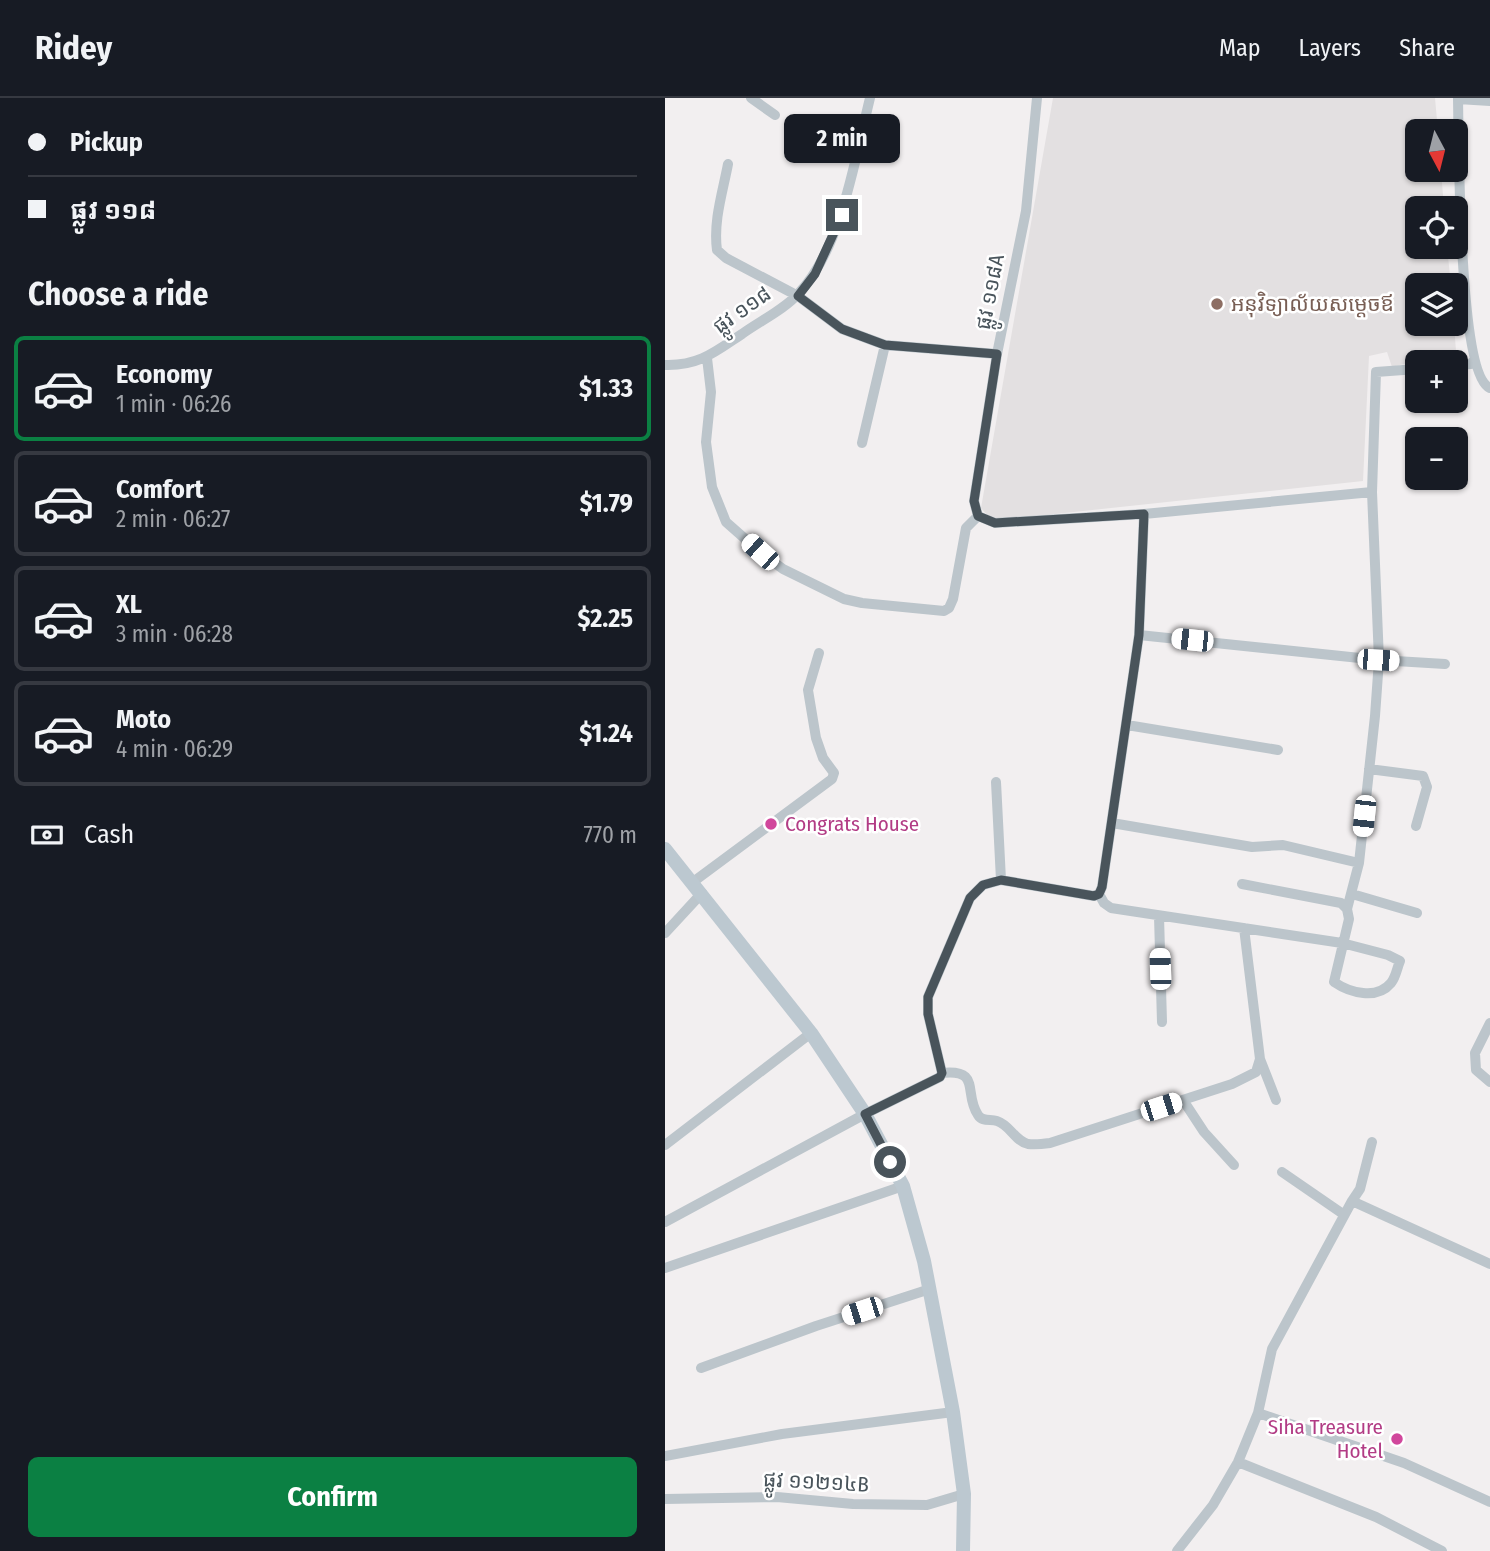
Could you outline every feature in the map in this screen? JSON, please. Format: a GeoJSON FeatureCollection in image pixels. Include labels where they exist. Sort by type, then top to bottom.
{"type":"FeatureCollection","features":[{"type":"Feature","properties":{"kind":"main road"},"geometry":{"type":"LineString","coordinates":[[665,849],[811,1033],[865,1114],[903,1186],[930,1289],[953,1412],[964,1494],[963,1551]]}},
{"type":"Feature","properties":{"kind":"street"},"geometry":{"type":"LineString","coordinates":[[751,98],[775,115]]}},
{"type":"Feature","properties":{"kind":"street","name":"ផ្លូវ ១១៨"},"geometry":{"type":"LineString","coordinates":[[665,365],[684,365],[707,358],[798,296],[815,274],[842,215],[870,98]]}},
{"type":"Feature","properties":{"kind":"street","name":"ផ្លូវ ១១៨A"},"geometry":{"type":"LineString","coordinates":[[978,516],[974,501],[997,354],[1026,211],[1037,98]]}},
{"type":"Feature","properties":{"kind":"street"},"geometry":{"type":"LineString","coordinates":[[1490,101],[1458,98],[1462,278],[1474,360],[1481,380],[1490,388]]}},
{"type":"Feature","properties":{"kind":"street"},"geometry":{"type":"LineString","coordinates":[[728,163],[716,225],[717,250],[726,258],[798,296],[842,329],[885,345],[997,354]]}},
{"type":"Feature","properties":{"kind":"street"},"geometry":{"type":"LineString","coordinates":[[862,443],[885,345]]}},
{"type":"Feature","properties":{"kind":"street"},"geometry":{"type":"LineString","coordinates":[[707,358],[711,392],[706,442],[712,487],[726,522],[783,569],[843,599],[862,603],[943,611],[949,608],[954,599],[965,528],[978,516],[995,523],[1144,514],[1373,492]]}},
{"type":"Feature","properties":{"kind":"street"},"geometry":{"type":"LineString","coordinates":[[1468,364],[1474,360]]}},
{"type":"Feature","properties":{"kind":"street"},"geometry":{"type":"LineString","coordinates":[[1099,894],[1111,908],[1342,943],[1388,955],[1399,961],[1393,981],[1380,992],[1367,993],[1342,988],[1334,982],[1342,943],[1349,919],[1347,909],[1359,863],[1378,660],[1373,492],[1376,372],[1405,370]]}},
{"type":"Feature","properties":{"kind":"street"},"geometry":{"type":"LineString","coordinates":[[665,1222],[865,1114],[940,1077],[942,1073],[928,1014],[928,997],[970,898],[983,885],[1001,880],[1094,896],[1099,894],[1139,635],[1144,514]]}},
{"type":"Feature","properties":{"kind":"street"},"geometry":{"type":"LineString","coordinates":[[1139,635],[1378,660],[1445,664]]}},
{"type":"Feature","properties":{"kind":"street"},"geometry":{"type":"LineString","coordinates":[[665,933],[697,887],[832,779],[834,773],[823,758],[817,738],[808,690],[816,671],[819,653]]}},
{"type":"Feature","properties":{"kind":"street"},"geometry":{"type":"LineString","coordinates":[[1126,725],[1278,750]]}},
{"type":"Feature","properties":{"kind":"street"},"geometry":{"type":"LineString","coordinates":[[1369,769],[1423,776],[1427,787],[1416,825]]}},
{"type":"Feature","properties":{"kind":"street"},"geometry":{"type":"LineString","coordinates":[[996,782],[1001,880]]}},
{"type":"Feature","properties":{"kind":"street"},"geometry":{"type":"LineString","coordinates":[[1112,823],[1252,847],[1283,845],[1359,863]]}},
{"type":"Feature","properties":{"kind":"street"},"geometry":{"type":"LineString","coordinates":[[1243,884],[1341,903],[1347,909]]}},
{"type":"Feature","properties":{"kind":"street"},"geometry":{"type":"LineString","coordinates":[[1352,894],[1417,913]]}},
{"type":"Feature","properties":{"kind":"street"},"geometry":{"type":"LineString","coordinates":[[1159,916],[1162,1022]]}},
{"type":"Feature","properties":{"kind":"street"},"geometry":{"type":"LineString","coordinates":[[1244,928],[1260,1059],[1276,1100]]}},
{"type":"Feature","properties":{"kind":"street"},"geometry":{"type":"LineString","coordinates":[[1490,1023],[1475,1053],[1476,1070],[1490,1083]]}},
{"type":"Feature","properties":{"kind":"street"},"geometry":{"type":"LineString","coordinates":[[665,1145],[811,1033]]}},
{"type":"Feature","properties":{"kind":"street"},"geometry":{"type":"LineString","coordinates":[[942,1073],[961,1073],[968,1079],[977,1114],[982,1119],[1002,1123],[1023,1142],[1030,1144],[1050,1143],[1245,1079],[1256,1072],[1260,1059]]}},
{"type":"Feature","properties":{"kind":"street"},"geometry":{"type":"LineString","coordinates":[[1183,1100],[1204,1132],[1234,1165]]}},
{"type":"Feature","properties":{"kind":"street"},"geometry":{"type":"LineString","coordinates":[[1177,1551],[1213,1506],[1238,1462],[1258,1413],[1272,1349],[1343,1214],[1360,1189],[1372,1142]]}},
{"type":"Feature","properties":{"kind":"street"},"geometry":{"type":"LineString","coordinates":[[1282,1172],[1343,1214]]}},
{"type":"Feature","properties":{"kind":"street"},"geometry":{"type":"LineString","coordinates":[[665,1268],[903,1186]]}},
{"type":"Feature","properties":{"kind":"street"},"geometry":{"type":"LineString","coordinates":[[1352,1201],[1490,1264]]}},
{"type":"Feature","properties":{"kind":"street"},"geometry":{"type":"LineString","coordinates":[[701,1368],[816,1326],[930,1289]]}},
{"type":"Feature","properties":{"kind":"street"},"geometry":{"type":"LineString","coordinates":[[665,1456],[782,1434],[953,1412]]}},
{"type":"Feature","properties":{"kind":"street"},"geometry":{"type":"LineString","coordinates":[[1258,1413],[1404,1463],[1490,1502]]}},
{"type":"Feature","properties":{"kind":"street"},"geometry":{"type":"LineString","coordinates":[[1238,1462],[1376,1517],[1442,1551]]}},
{"type":"Feature","properties":{"kind":"street","name":"ផ្លូវ ១១២១៤B"},"geometry":{"type":"LineString","coordinates":[[665,1499],[777,1497],[853,1504],[927,1505],[964,1494]]}},
{"type":"Feature","properties":{"kind":"shaded area","name":"អនុវិទ្យាល័យសម្តេចឪ"},"geometry":{"type":"Polygon","coordinates":[[[1053,98],[1435,98],[1437,119],[1405,119],[1405,182],[1442,182],[1443,196],[1405,196],[1405,259],[1448,259],[1450,273],[1405,273],[1405,336],[1455,336],[1456,350],[1405,350],[1405,364],[1392,367],[1387,352],[1369,356],[1363,481],[999,520],[988,516],[981,508],[1053,98]]]}},
{"type":"Feature","properties":{"kind":"place","name":"អនុវិទ្យាល័យសម្តេចឪ"},"geometry":{"type":"Point","coordinates":[1217,304]}},
{"type":"Feature","properties":{"kind":"place","name":"Congrats House"},"geometry":{"type":"Point","coordinates":[771,824]}},
{"type":"Feature","properties":{"kind":"place","name":"Siha Treasure Hotel"},"geometry":{"type":"Point","coordinates":[1397,1439]}},
{"type":"Feature","properties":{"kind":"route"},"geometry":{"type":"LineString","coordinates":[[842,215],[815,274],[798,296],[842,329],[885,345],[997,354],[974,501],[978,516],[995,523],[1144,514],[1139,635],[1102,887],[1099,894],[1094,896],[1001,880],[983,885],[970,898],[928,997],[928,1014],[942,1073],[940,1077],[865,1114],[890,1162]]}}]}
